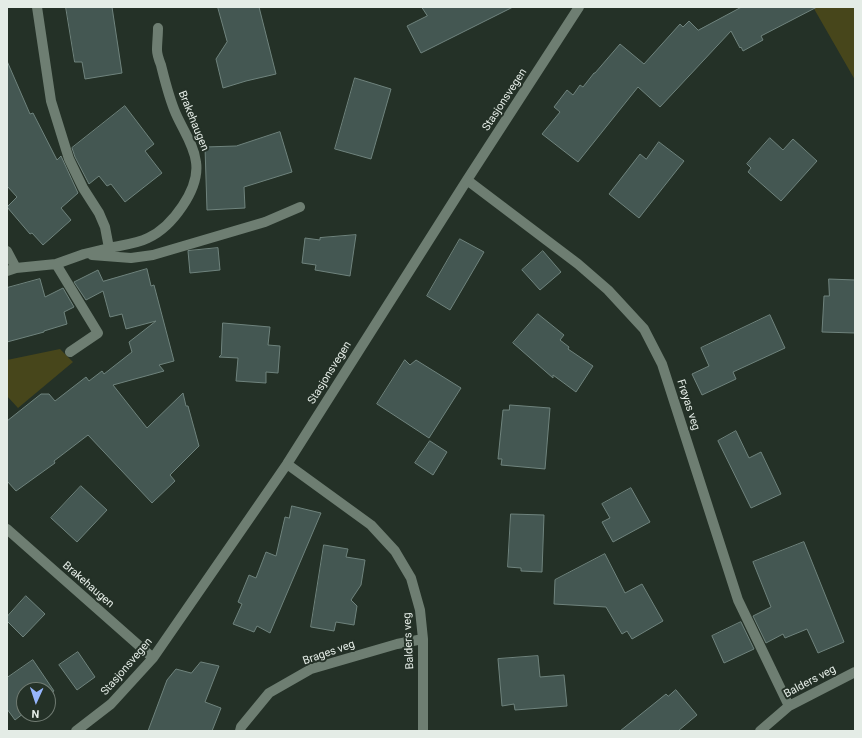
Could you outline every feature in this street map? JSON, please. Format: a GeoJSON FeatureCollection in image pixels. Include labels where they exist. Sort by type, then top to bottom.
{"type":"FeatureCollection","features":[{"type":"Feature","properties":{"kind":"street"},"geometry":{"type":"LineString","coordinates":[[37,7],[51,101],[69,159],[83,188],[99,213],[105,227],[109,248]]}},
{"type":"Feature","properties":{"kind":"street","name":"Stasjonsvegen"},"geometry":{"type":"LineString","coordinates":[[76,731],[111,704],[154,658],[287,464],[467,180],[579,7]]}},
{"type":"Feature","properties":{"kind":"street","name":"Brakehaugen"},"geometry":{"type":"LineString","coordinates":[[7,250],[11,269],[56,264],[84,254],[130,244],[148,238],[162,229],[175,217],[192,187],[196,173],[196,162],[193,149],[176,114],[164,79],[157,51],[158,28]]}},
{"type":"Feature","properties":{"kind":"street","name":"Frøyas veg"},"geometry":{"type":"LineString","coordinates":[[467,180],[578,264],[608,290],[644,329],[662,364],[738,600],[789,706]]}},
{"type":"Feature","properties":{"kind":"street","name":"Brakehaugen"},"geometry":{"type":"LineString","coordinates":[[84,254],[131,258],[153,255],[265,222],[300,207]]}},
{"type":"Feature","properties":{"kind":"street"},"geometry":{"type":"LineString","coordinates":[[56,264],[98,333],[70,352]]}},
{"type":"Feature","properties":{"kind":"street","name":"Balders veg"},"geometry":{"type":"LineString","coordinates":[[287,464],[371,525],[395,551],[411,578],[420,610],[423,639],[423,731]]}},
{"type":"Feature","properties":{"kind":"street","name":"Brakehaugen"},"geometry":{"type":"LineString","coordinates":[[7,529],[154,658]]}},
{"type":"Feature","properties":{"kind":"street","name":"Brages veg"},"geometry":{"type":"LineString","coordinates":[[240,731],[241,727],[269,693],[311,669],[398,644],[423,639]]}},
{"type":"Feature","properties":{"kind":"street","name":"Balders veg"},"geometry":{"type":"LineString","coordinates":[[760,731],[789,706],[855,672]]}},
{"type":"Feature","properties":{"kind":"shaded area"},"geometry":{"type":"Polygon","coordinates":[[[813,7],[855,7],[855,80],[813,7]]]}},
{"type":"Feature","properties":{"kind":"shaded area"},"geometry":{"type":"Polygon","coordinates":[[[60,349],[73,362],[18,408],[7,396],[7,360],[60,349]]]}},
{"type":"Feature","properties":{"kind":"building"},"geometry":{"type":"Polygon","coordinates":[[[66,7],[112,7],[122,73],[85,79],[82,62],[75,62],[66,7]]]}},
{"type":"Feature","properties":{"kind":"building"},"geometry":{"type":"Polygon","coordinates":[[[218,7],[259,7],[276,74],[223,88],[216,59],[227,42],[218,7]]]}},
{"type":"Feature","properties":{"kind":"building"},"geometry":{"type":"Polygon","coordinates":[[[422,7],[513,7],[421,53],[407,26],[427,16],[422,7]]]}},
{"type":"Feature","properties":{"kind":"building"},"geometry":{"type":"Polygon","coordinates":[[[742,7],[817,7],[761,36],[763,40],[743,51],[731,31],[660,107],[638,87],[578,162],[542,134],[560,112],[554,107],[567,90],[573,95],[580,85],[583,87],[620,44],[644,64],[680,24],[683,27],[689,21],[698,30],[742,7]]]}},
{"type":"Feature","properties":{"kind":"building"},"geometry":{"type":"Polygon","coordinates":[[[7,61],[30,114],[33,113],[57,160],[61,156],[78,193],[61,208],[71,220],[43,245],[32,233],[30,234],[7,207],[17,197],[7,186],[7,61]]]}},
{"type":"Feature","properties":{"kind":"building"},"geometry":{"type":"Polygon","coordinates":[[[355,78],[391,89],[371,159],[335,149],[355,78]]]}},
{"type":"Feature","properties":{"kind":"building"},"geometry":{"type":"Polygon","coordinates":[[[125,106],[154,144],[145,151],[162,173],[125,202],[111,184],[107,186],[99,176],[89,184],[72,148],[125,106]]]}},
{"type":"Feature","properties":{"kind":"building"},"geometry":{"type":"Polygon","coordinates":[[[280,132],[292,172],[244,187],[245,208],[207,210],[205,147],[236,146],[280,132]]]}},
{"type":"Feature","properties":{"kind":"building"},"geometry":{"type":"Polygon","coordinates":[[[770,138],[783,150],[793,139],[817,161],[781,201],[748,172],[751,168],[747,164],[770,138]]]}},
{"type":"Feature","properties":{"kind":"building"},"geometry":{"type":"Polygon","coordinates":[[[659,142],[684,161],[639,218],[609,194],[640,154],[646,159],[659,142]]]}},
{"type":"Feature","properties":{"kind":"building"},"geometry":{"type":"Polygon","coordinates":[[[356,235],[350,276],[315,270],[316,265],[302,263],[305,238],[320,240],[320,238],[356,235]]]}},
{"type":"Feature","properties":{"kind":"building"},"geometry":{"type":"Polygon","coordinates":[[[460,239],[484,252],[450,310],[427,296],[460,239]]]}},
{"type":"Feature","properties":{"kind":"building"},"geometry":{"type":"Polygon","coordinates":[[[218,248],[220,270],[190,273],[188,251],[218,248]]]}},
{"type":"Feature","properties":{"kind":"building"},"geometry":{"type":"Polygon","coordinates":[[[543,251],[561,272],[540,290],[522,270],[543,251]]]}},
{"type":"Feature","properties":{"kind":"building"},"geometry":{"type":"Polygon","coordinates":[[[147,269],[151,286],[154,285],[174,361],[159,365],[164,371],[113,385],[147,428],[183,393],[199,446],[170,475],[175,481],[152,503],[88,435],[54,461],[55,463],[16,491],[7,481],[7,421],[41,394],[49,394],[55,401],[86,377],[89,381],[102,371],[104,374],[132,352],[129,342],[156,321],[126,329],[122,314],[110,317],[103,291],[86,300],[74,282],[98,270],[103,281],[147,269]]]}},
{"type":"Feature","properties":{"kind":"building"},"geometry":{"type":"Polygon","coordinates":[[[40,279],[45,297],[63,288],[74,307],[64,312],[67,324],[7,342],[7,288],[40,279]]]}},
{"type":"Feature","properties":{"kind":"building"},"geometry":{"type":"Polygon","coordinates":[[[829,279],[855,280],[855,333],[822,332],[824,296],[829,296],[829,279]]]}},
{"type":"Feature","properties":{"kind":"building"},"geometry":{"type":"Polygon","coordinates":[[[538,314],[564,335],[560,340],[569,347],[568,349],[593,366],[576,392],[553,375],[553,378],[513,343],[538,314]]]}},
{"type":"Feature","properties":{"kind":"building"},"geometry":{"type":"Polygon","coordinates":[[[770,315],[785,348],[733,372],[736,379],[702,395],[692,374],[709,366],[701,348],[770,315]]]}},
{"type":"Feature","properties":{"kind":"building"},"geometry":{"type":"Polygon","coordinates":[[[223,323],[270,327],[268,345],[280,346],[278,373],[266,372],[266,383],[236,381],[238,358],[219,357],[221,355],[223,323]]]}},
{"type":"Feature","properties":{"kind":"building"},"geometry":{"type":"Polygon","coordinates":[[[405,360],[410,365],[416,360],[461,388],[429,438],[377,404],[405,360]]]}},
{"type":"Feature","properties":{"kind":"building"},"geometry":{"type":"Polygon","coordinates":[[[510,405],[550,408],[545,469],[501,465],[502,459],[498,459],[503,410],[509,410],[510,405]]]}},
{"type":"Feature","properties":{"kind":"building"},"geometry":{"type":"Polygon","coordinates":[[[736,431],[749,458],[761,452],[781,494],[751,508],[718,441],[736,431]]]}},
{"type":"Feature","properties":{"kind":"building"},"geometry":{"type":"Polygon","coordinates":[[[430,441],[447,452],[433,475],[415,463],[430,441]]]}},
{"type":"Feature","properties":{"kind":"building"},"geometry":{"type":"Polygon","coordinates":[[[81,486],[107,510],[77,542],[51,518],[81,486]]]}},
{"type":"Feature","properties":{"kind":"building"},"geometry":{"type":"Polygon","coordinates":[[[631,488],[650,522],[613,542],[602,522],[610,518],[602,504],[631,488]]]}},
{"type":"Feature","properties":{"kind":"building"},"geometry":{"type":"Polygon","coordinates":[[[292,506],[321,513],[270,633],[257,626],[254,632],[233,624],[242,604],[238,602],[249,575],[256,578],[266,552],[276,556],[285,517],[289,518],[292,506]]]}},
{"type":"Feature","properties":{"kind":"building"},"geometry":{"type":"Polygon","coordinates":[[[511,514],[544,515],[542,572],[521,571],[521,568],[508,567],[511,514]]]}},
{"type":"Feature","properties":{"kind":"building"},"geometry":{"type":"Polygon","coordinates":[[[804,542],[844,642],[818,653],[807,629],[785,638],[783,634],[766,643],[753,616],[771,607],[753,562],[804,542]]]}},
{"type":"Feature","properties":{"kind":"building"},"geometry":{"type":"Polygon","coordinates":[[[324,545],[348,549],[346,557],[365,560],[361,585],[351,600],[357,606],[354,625],[336,622],[334,631],[311,627],[324,545]]]}},
{"type":"Feature","properties":{"kind":"building"},"geometry":{"type":"Polygon","coordinates":[[[605,554],[625,593],[642,584],[663,621],[632,639],[627,631],[622,634],[606,607],[554,604],[555,580],[605,554]]]}},
{"type":"Feature","properties":{"kind":"building"},"geometry":{"type":"Polygon","coordinates":[[[26,596],[45,614],[23,637],[7,621],[7,617],[26,596]]]}},
{"type":"Feature","properties":{"kind":"building"},"geometry":{"type":"Polygon","coordinates":[[[741,622],[754,649],[724,663],[712,636],[741,622]]]}},
{"type":"Feature","properties":{"kind":"building"},"geometry":{"type":"Polygon","coordinates":[[[78,652],[95,677],[77,690],[59,665],[78,652]]]}},
{"type":"Feature","properties":{"kind":"building"},"geometry":{"type":"Polygon","coordinates":[[[538,656],[540,677],[564,675],[567,706],[515,710],[514,704],[502,706],[498,659],[538,656]]]}},
{"type":"Feature","properties":{"kind":"building"},"geometry":{"type":"Polygon","coordinates":[[[33,660],[48,682],[16,682],[15,720],[7,709],[7,678],[33,660]]]}},
{"type":"Feature","properties":{"kind":"building"},"geometry":{"type":"Polygon","coordinates":[[[201,662],[219,666],[205,702],[221,708],[212,731],[148,731],[167,680],[176,669],[191,673],[201,662]]]}},
{"type":"Feature","properties":{"kind":"building"},"geometry":{"type":"Polygon","coordinates":[[[676,690],[697,715],[678,731],[620,731],[666,694],[668,696],[676,690]]]}}]}
